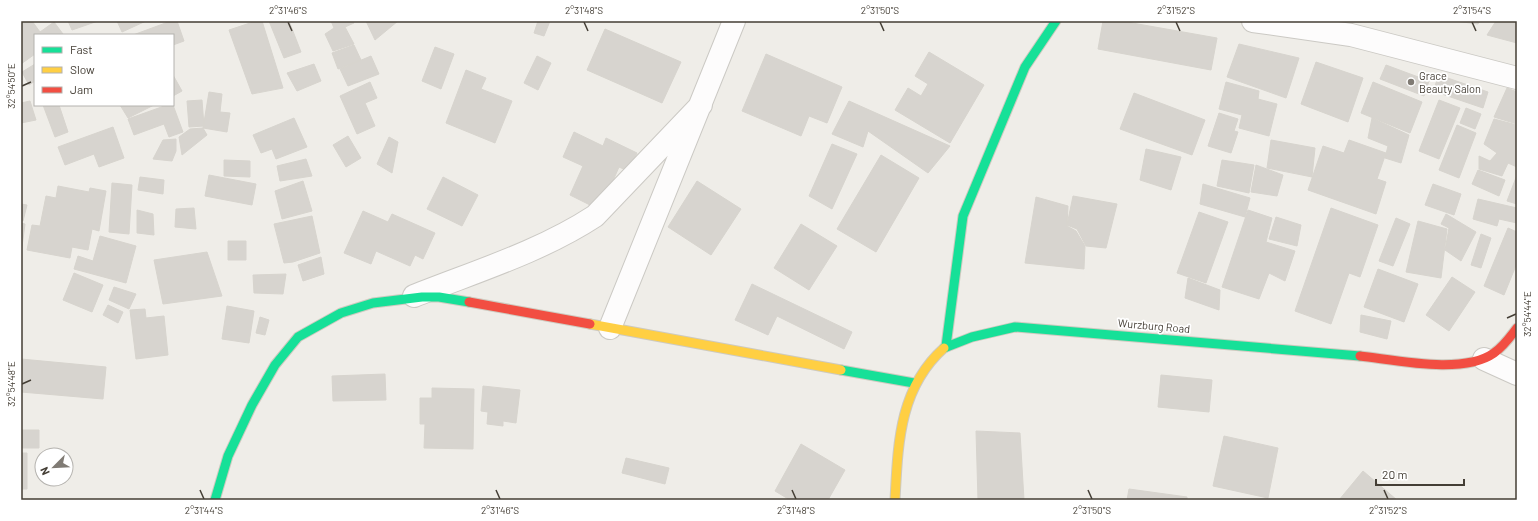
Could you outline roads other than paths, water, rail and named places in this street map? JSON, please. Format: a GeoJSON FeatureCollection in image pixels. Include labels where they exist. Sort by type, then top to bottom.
{"type":"FeatureCollection","features":[{"type":"Feature","properties":{"kind":"street"},"geometry":{"type":"LineString","coordinates":[[610,328],[701,106],[734,21]]}},
{"type":"Feature","properties":{"kind":"street"},"geometry":{"type":"LineString","coordinates":[[946,346],[963,216],[1025,67],[1056,21]]}},
{"type":"Feature","properties":{"kind":"street"},"geometry":{"type":"LineString","coordinates":[[1253,21],[1352,35],[1517,78]]}},
{"type":"Feature","properties":{"kind":"street"},"geometry":{"type":"LineString","coordinates":[[216,500],[220,476],[228,453],[276,364],[297,338],[329,317],[352,309],[414,296],[536,247],[574,230],[595,216],[701,106]]}},
{"type":"Feature","properties":{"kind":"street"},"geometry":{"type":"LineString","coordinates":[[414,296],[439,297],[914,383]]}},
{"type":"Feature","properties":{"kind":"street","name":"Wurzburg Road"},"geometry":{"type":"LineString","coordinates":[[895,500],[904,418],[914,383],[924,366],[946,346],[978,335],[1015,327],[1305,350],[1447,365],[1475,362],[1484,359],[1503,346],[1517,328]]}},
{"type":"Feature","properties":{"kind":"street"},"geometry":{"type":"LineString","coordinates":[[1484,359],[1517,374]]}},
{"type":"Feature","properties":{"kind":"place","name":"Grace Beauty Salon"},"geometry":{"type":"Point","coordinates":[1411,82]}}]}
